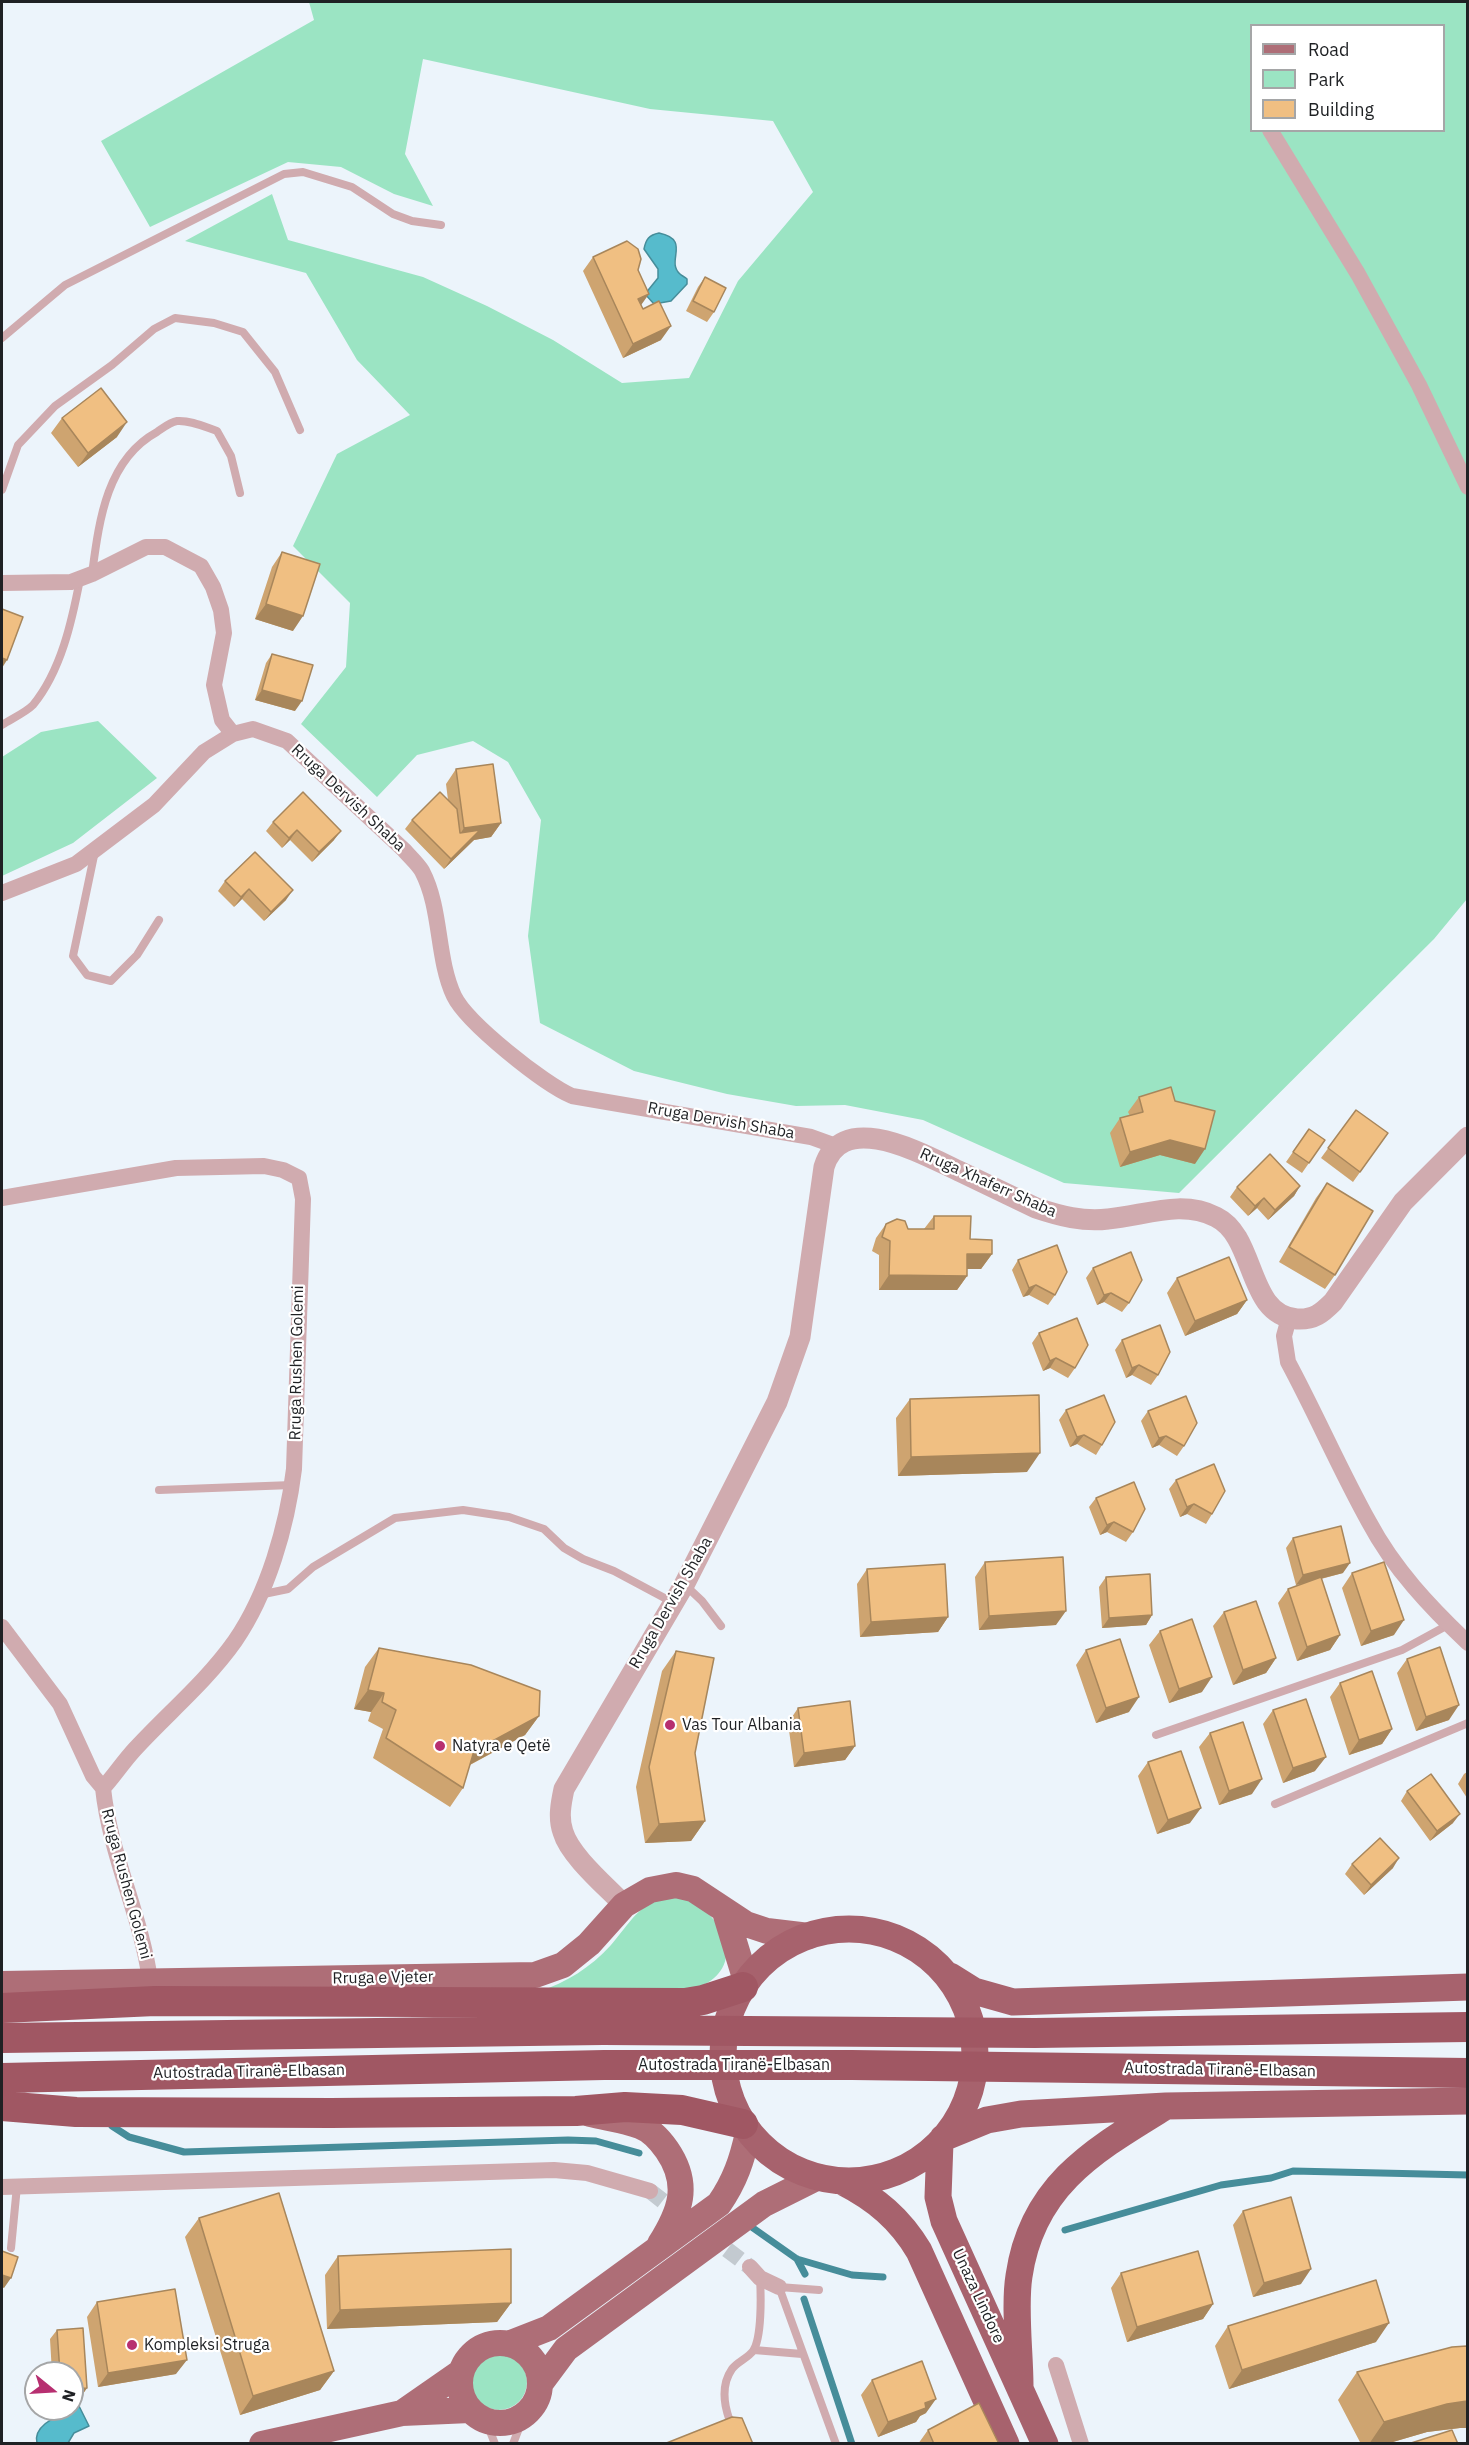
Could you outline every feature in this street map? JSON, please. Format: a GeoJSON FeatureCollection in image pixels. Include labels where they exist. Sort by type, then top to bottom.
{"type":"FeatureCollection","features":[{"type":"Feature","properties":{"kind":"highway"},"geometry":{"type":"LineString","coordinates":[[830,2180],[877,2179],[909,2167],[954,2126],[966,2102],[974,2076],[975,2049],[966,2011],[961,1996],[946,1974],[926,1955],[911,1945],[878,1932],[851,1928],[824,1931],[809,1936],[769,1957],[740,1993],[723,2045],[725,2079],[741,2120],[775,2158],[798,2170],[867,2194],[892,2214],[908,2232],[1006,2444]]}},
{"type":"Feature","properties":{"kind":"highway"},"geometry":{"type":"LineString","coordinates":[[946,1974],[974,1991],[1013,2002],[1467,1988]]}},
{"type":"Feature","properties":{"kind":"highway"},"geometry":{"type":"LineString","coordinates":[[2,2008],[154,2001],[685,2003],[740,1993]]}},
{"type":"Feature","properties":{"kind":"highway"},"geometry":{"type":"LineString","coordinates":[[2,2038],[603,2030],[1035,2033],[1467,2027]]}},
{"type":"Feature","properties":{"kind":"highway","name":"Autostrada Tiranë-Elbasan"},"geometry":{"type":"LineString","coordinates":[[2,2078],[604,2065],[852,2065],[1467,2073]]}},
{"type":"Feature","properties":{"kind":"highway"},"geometry":{"type":"LineString","coordinates":[[941,2140],[987,2120],[1005,2116],[1166,2106],[1467,2101]]}},
{"type":"Feature","properties":{"kind":"highway"},"geometry":{"type":"LineString","coordinates":[[2,2106],[76,2112]]}},
{"type":"Feature","properties":{"kind":"highway"},"geometry":{"type":"LineString","coordinates":[[1020,2386],[1019,2277],[1029,2235],[1047,2200],[1068,2174],[1098,2148],[1166,2106]]}},
{"type":"Feature","properties":{"kind":"highway"},"geometry":{"type":"LineString","coordinates":[[2,2112],[576,2111],[625,2107],[682,2110],[741,2120]]}},
{"type":"Feature","properties":{"kind":"highway","name":"Unaza Lindore"},"geometry":{"type":"LineString","coordinates":[[941,2140],[938,2197],[944,2221],[1045,2444]]}},
{"type":"Feature","properties":{"kind":"main road","name":"Rruga e Vjeter"},"geometry":{"type":"LineString","coordinates":[[2,1984],[150,1980],[290,1981],[535,1975],[563,1965],[589,1944],[624,1905],[650,1890],[676,1885],[693,1889],[711,1899],[725,1912],[746,1924],[767,1931],[809,1936]]}},
{"type":"Feature","properties":{"kind":"main road"},"geometry":{"type":"LineString","coordinates":[[725,1912],[740,1993]]}},
{"type":"Feature","properties":{"kind":"main road"},"geometry":{"type":"LineString","coordinates":[[576,2111],[642,2126],[660,2139],[674,2160],[682,2194],[676,2219],[657,2250]]}},
{"type":"Feature","properties":{"kind":"main road"},"geometry":{"type":"LineString","coordinates":[[402,2413],[461,2372],[475,2351],[491,2344],[508,2344],[549,2328],[719,2204],[734,2183],[742,2161],[741,2120]]}},
{"type":"Feature","properties":{"kind":"main road"},"geometry":{"type":"LineString","coordinates":[[262,2444],[402,2413],[484,2425],[506,2423],[524,2415],[535,2402],[540,2384],[566,2349],[764,2204],[830,2180]]}},
{"type":"Feature","properties":{"kind":"main road"},"geometry":{"type":"LineString","coordinates":[[508,2344],[522,2350],[532,2359],[538,2371],[540,2384]]}},
{"type":"Feature","properties":{"kind":"main road"},"geometry":{"type":"LineString","coordinates":[[461,2372],[460,2389],[484,2425]]}},
{"type":"Feature","properties":{"kind":"street"},"geometry":{"type":"LineString","coordinates":[[1271,132],[1358,274],[1419,385],[1467,487]]}},
{"type":"Feature","properties":{"kind":"street"},"geometry":{"type":"LineString","coordinates":[[2,583],[36,584],[86,576],[146,547],[165,547],[201,566],[213,587],[221,610],[224,633],[214,685],[222,720],[233,734]]}},
{"type":"Feature","properties":{"kind":"street","name":"Rruga Dervish Shaba"},"geometry":{"type":"LineString","coordinates":[[2,892],[17,889],[76,864],[154,805],[204,752],[233,734],[254,729],[287,741],[404,850],[421,870],[431,895],[454,996],[465,1012],[543,1080],[572,1096],[811,1137],[836,1146],[828,1154],[824,1167],[807,1294],[795,1355],[777,1402],[684,1585],[564,1789],[560,1811],[562,1832],[574,1851],[624,1905]]}},
{"type":"Feature","properties":{"kind":"street"},"geometry":{"type":"LineString","coordinates":[[1467,1137],[1403,1202],[1321,1314],[1306,1319],[1289,1318],[1284,1336],[1288,1362],[1369,1523],[1403,1575],[1467,1643]]}},
{"type":"Feature","properties":{"kind":"street","name":"Rruga Xhaferr Shaba"},"geometry":{"type":"LineString","coordinates":[[836,1146],[851,1140],[871,1139],[898,1143],[1036,1208],[1059,1216],[1107,1220],[1184,1208],[1217,1217],[1232,1228],[1267,1302],[1277,1314],[1289,1318]]}},
{"type":"Feature","properties":{"kind":"street","name":"Rruga Rushen Golemi"},"geometry":{"type":"LineString","coordinates":[[2,1198],[176,1168],[264,1166],[283,1170],[299,1178],[303,1199],[297,1423],[292,1485],[281,1532],[259,1595],[235,1641],[205,1679],[134,1750],[103,1788]]}},
{"type":"Feature","properties":{"kind":"street","name":"Rruga Rushen Golemi"},"geometry":{"type":"LineString","coordinates":[[2,1628],[60,1704],[93,1776],[103,1788],[110,1838],[147,1958],[150,1980]]}},
{"type":"Feature","properties":{"kind":"street"},"geometry":{"type":"LineString","coordinates":[[9,2187],[554,2170],[587,2174],[650,2191]]}},
{"type":"Feature","properties":{"kind":"street"},"geometry":{"type":"LineString","coordinates":[[755,2273],[779,2287]]}},
{"type":"Feature","properties":{"kind":"street"},"geometry":{"type":"LineString","coordinates":[[1056,2365],[1081,2444]]}},
{"type":"Feature","properties":{"kind":"lane"},"geometry":{"type":"LineString","coordinates":[[2,338],[65,285],[284,174],[303,172],[330,179],[352,187],[393,214],[412,221],[441,225]]}},
{"type":"Feature","properties":{"kind":"lane"},"geometry":{"type":"LineString","coordinates":[[2,490],[18,444],[55,406],[112,365],[154,329],[175,318],[214,323],[243,332],[275,372],[300,430]]}},
{"type":"Feature","properties":{"kind":"lane"},"geometry":{"type":"LineString","coordinates":[[2,725],[32,706],[52,676],[86,576],[99,520],[116,473],[144,439],[175,421],[194,422],[218,432],[231,456],[240,493]]}},
{"type":"Feature","properties":{"kind":"lane"},"geometry":{"type":"LineString","coordinates":[[95,850],[73,956],[87,975],[111,981],[137,956],[159,920]]}},
{"type":"Feature","properties":{"kind":"lane"},"geometry":{"type":"LineString","coordinates":[[159,1490],[292,1485]]}},
{"type":"Feature","properties":{"kind":"lane"},"geometry":{"type":"LineString","coordinates":[[259,1595],[288,1589],[313,1566],[395,1518],[463,1510],[509,1517],[544,1529],[573,1553],[672,1602]]}},
{"type":"Feature","properties":{"kind":"lane"},"geometry":{"type":"LineString","coordinates":[[684,1585],[702,1601],[722,1626]]}},
{"type":"Feature","properties":{"kind":"lane"},"geometry":{"type":"LineString","coordinates":[[1156,1735],[1402,1650],[1448,1625]]}},
{"type":"Feature","properties":{"kind":"lane"},"geometry":{"type":"LineString","coordinates":[[1275,1804],[1467,1723]]}},
{"type":"Feature","properties":{"kind":"lane"},"geometry":{"type":"LineString","coordinates":[[9,2187],[11,2248]]}},
{"type":"Feature","properties":{"kind":"lane"},"geometry":{"type":"LineString","coordinates":[[739,2444],[729,2421],[725,2401],[725,2384],[732,2368],[754,2350],[761,2313],[755,2273]]}},
{"type":"Feature","properties":{"kind":"lane"},"geometry":{"type":"LineString","coordinates":[[819,2290],[779,2287],[836,2444]]}},
{"type":"Feature","properties":{"kind":"lane"},"geometry":{"type":"LineString","coordinates":[[754,2350],[802,2354]]}},
{"type":"Feature","properties":{"kind":"lane"},"geometry":{"type":"LineString","coordinates":[[513,2444],[524,2415]]}},
{"type":"Feature","properties":{"kind":"green space"},"geometry":{"type":"Polygon","coordinates":[[[309,2],[1467,2],[1467,899],[1434,939],[1179,1193],[1064,1183],[923,1120],[845,1105],[796,1106],[727,1094],[634,1071],[540,1023],[528,936],[541,820],[508,762],[473,741],[417,755],[377,797],[301,724],[346,667],[350,603],[293,546],[337,454],[410,415],[357,360],[306,273],[185,241],[272,194],[288,240],[423,277],[487,306],[553,340],[622,383],[689,378],[738,281],[813,192],[773,121],[650,109],[423,59],[405,154],[433,206],[394,194],[341,167],[288,162],[150,227],[101,141],[314,20],[309,2]]]}},
{"type":"Feature","properties":{"kind":"green space"},"geometry":{"type":"Polygon","coordinates":[[[98,721],[157,778],[73,843],[2,876],[2,757],[41,732],[98,721]]]}},
{"type":"Feature","properties":{"kind":"green space"},"geometry":{"type":"Polygon","coordinates":[[[669,1895],[700,1906],[712,1917],[725,1942],[724,1965],[706,1984],[690,1990],[538,1992],[559,1984],[586,1967],[611,1945],[642,1909],[669,1895]]]}},
{"type":"Feature","properties":{"kind":"green space"},"geometry":{"type":"Polygon","coordinates":[[[499,2354],[510,2356],[519,2362],[525,2371],[527,2382],[525,2393],[519,2402],[510,2408],[499,2410],[488,2408],[479,2402],[473,2393],[471,2382],[473,2371],[479,2362],[488,2356],[499,2354]]]}},
{"type":"Feature","properties":{"kind":"water"},"geometry":{"type":"Polygon","coordinates":[[[659,233],[669,236],[674,241],[676,269],[687,279],[687,284],[671,301],[654,304],[645,294],[658,278],[658,269],[644,249],[648,238],[659,233]]]}},
{"type":"Feature","properties":{"kind":"water"},"geometry":{"type":"Polygon","coordinates":[[[84,2416],[89,2426],[74,2433],[68,2443],[37,2443],[39,2430],[50,2421],[84,2421],[84,2416]]]}},
{"type":"Feature","properties":{"kind":"building"},"geometry":{"type":"Polygon","coordinates":[[[627,241],[638,249],[641,259],[638,270],[649,294],[638,299],[643,309],[659,301],[671,326],[633,344],[593,257],[627,241]]]}},
{"type":"Feature","properties":{"kind":"building"},"geometry":{"type":"Polygon","coordinates":[[[705,277],[726,288],[714,312],[693,301],[705,277]]]}},
{"type":"Feature","properties":{"kind":"building"},"geometry":{"type":"Polygon","coordinates":[[[101,388],[127,422],[88,453],[62,418],[101,388]]]}},
{"type":"Feature","properties":{"kind":"building"},"geometry":{"type":"Polygon","coordinates":[[[282,552],[320,564],[303,616],[266,604],[282,552]]]}},
{"type":"Feature","properties":{"kind":"building"},"geometry":{"type":"Polygon","coordinates":[[[2,609],[23,617],[7,660],[2,658],[2,609]]]}},
{"type":"Feature","properties":{"kind":"building"},"geometry":{"type":"Polygon","coordinates":[[[272,654],[313,665],[302,701],[262,690],[272,654]]]}},
{"type":"Feature","properties":{"kind":"building"},"geometry":{"type":"Polygon","coordinates":[[[493,764],[501,823],[464,828],[456,769],[493,764]]]}},
{"type":"Feature","properties":{"kind":"building"},"geometry":{"type":"Polygon","coordinates":[[[303,792],[341,831],[319,852],[297,830],[289,838],[273,822],[303,792]]]}},
{"type":"Feature","properties":{"kind":"building"},"geometry":{"type":"Polygon","coordinates":[[[440,792],[457,809],[460,833],[480,830],[451,859],[412,820],[440,792]]]}},
{"type":"Feature","properties":{"kind":"building"},"geometry":{"type":"Polygon","coordinates":[[[255,852],[293,890],[271,912],[249,889],[241,897],[225,881],[255,852]]]}},
{"type":"Feature","properties":{"kind":"building"},"geometry":{"type":"Polygon","coordinates":[[[1171,1087],[1175,1101],[1215,1111],[1205,1149],[1170,1140],[1130,1152],[1120,1118],[1143,1112],[1139,1097],[1171,1087]]]}},
{"type":"Feature","properties":{"kind":"building"},"geometry":{"type":"Polygon","coordinates":[[[1356,1110],[1388,1133],[1360,1172],[1328,1148],[1356,1110]]]}},
{"type":"Feature","properties":{"kind":"building"},"geometry":{"type":"Polygon","coordinates":[[[1309,1129],[1325,1140],[1309,1163],[1293,1152],[1309,1129]]]}},
{"type":"Feature","properties":{"kind":"building"},"geometry":{"type":"Polygon","coordinates":[[[1270,1154],[1300,1186],[1275,1210],[1264,1198],[1255,1206],[1237,1187],[1270,1154]]]}},
{"type":"Feature","properties":{"kind":"building"},"geometry":{"type":"Polygon","coordinates":[[[1327,1183],[1373,1211],[1335,1275],[1289,1247],[1327,1183]]]}},
{"type":"Feature","properties":{"kind":"building"},"geometry":{"type":"Polygon","coordinates":[[[934,1216],[971,1216],[970,1239],[992,1240],[992,1254],[967,1254],[967,1276],[889,1275],[890,1241],[882,1237],[886,1224],[897,1219],[905,1221],[908,1229],[934,1229],[934,1216]]]}},
{"type":"Feature","properties":{"kind":"building"},"geometry":{"type":"Polygon","coordinates":[[[1057,1245],[1067,1272],[1055,1295],[1036,1285],[1029,1288],[1018,1260],[1057,1245]]]}},
{"type":"Feature","properties":{"kind":"building"},"geometry":{"type":"Polygon","coordinates":[[[1131,1252],[1142,1280],[1129,1303],[1111,1293],[1104,1295],[1093,1268],[1131,1252]]]}},
{"type":"Feature","properties":{"kind":"building"},"geometry":{"type":"Polygon","coordinates":[[[1229,1257],[1247,1300],[1195,1321],[1177,1278],[1229,1257]]]}},
{"type":"Feature","properties":{"kind":"building"},"geometry":{"type":"Polygon","coordinates":[[[1077,1318],[1088,1345],[1075,1368],[1056,1358],[1050,1361],[1039,1333],[1077,1318]]]}},
{"type":"Feature","properties":{"kind":"building"},"geometry":{"type":"Polygon","coordinates":[[[1160,1325],[1170,1352],[1158,1375],[1139,1365],[1132,1368],[1122,1340],[1160,1325]]]}},
{"type":"Feature","properties":{"kind":"building"},"geometry":{"type":"Polygon","coordinates":[[[1039,1395],[1040,1453],[911,1457],[910,1399],[1039,1395]]]}},
{"type":"Feature","properties":{"kind":"building"},"geometry":{"type":"Polygon","coordinates":[[[1104,1395],[1115,1422],[1102,1445],[1084,1435],[1077,1437],[1066,1410],[1104,1395]]]}},
{"type":"Feature","properties":{"kind":"building"},"geometry":{"type":"Polygon","coordinates":[[[1186,1396],[1197,1423],[1184,1446],[1166,1436],[1159,1438],[1148,1411],[1186,1396]]]}},
{"type":"Feature","properties":{"kind":"building"},"geometry":{"type":"Polygon","coordinates":[[[1214,1464],[1225,1491],[1212,1514],[1194,1504],[1187,1507],[1176,1480],[1214,1464]]]}},
{"type":"Feature","properties":{"kind":"building"},"geometry":{"type":"Polygon","coordinates":[[[1134,1482],[1145,1509],[1133,1532],[1114,1522],[1107,1525],[1096,1498],[1134,1482]]]}},
{"type":"Feature","properties":{"kind":"building"},"geometry":{"type":"Polygon","coordinates":[[[1341,1526],[1350,1563],[1303,1575],[1293,1538],[1341,1526]]]}},
{"type":"Feature","properties":{"kind":"building"},"geometry":{"type":"Polygon","coordinates":[[[1063,1557],[1066,1611],[989,1616],[985,1562],[1063,1557]]]}},
{"type":"Feature","properties":{"kind":"building"},"geometry":{"type":"Polygon","coordinates":[[[1384,1562],[1404,1620],[1371,1631],[1352,1573],[1384,1562]]]}},
{"type":"Feature","properties":{"kind":"building"},"geometry":{"type":"Polygon","coordinates":[[[945,1564],[948,1617],[871,1622],[867,1569],[945,1564]]]}},
{"type":"Feature","properties":{"kind":"building"},"geometry":{"type":"Polygon","coordinates":[[[1150,1574],[1152,1615],[1109,1618],[1106,1577],[1150,1574]]]}},
{"type":"Feature","properties":{"kind":"building"},"geometry":{"type":"Polygon","coordinates":[[[1321,1577],[1340,1635],[1307,1647],[1288,1589],[1321,1577]]]}},
{"type":"Feature","properties":{"kind":"building"},"geometry":{"type":"Polygon","coordinates":[[[1256,1601],[1276,1658],[1243,1670],[1224,1612],[1256,1601]]]}},
{"type":"Feature","properties":{"kind":"building"},"geometry":{"type":"Polygon","coordinates":[[[1192,1619],[1212,1677],[1179,1689],[1160,1631],[1192,1619]]]}},
{"type":"Feature","properties":{"kind":"building"},"geometry":{"type":"Polygon","coordinates":[[[1120,1639],[1139,1697],[1106,1708],[1086,1650],[1120,1639]]]}},
{"type":"Feature","properties":{"kind":"building"},"geometry":{"type":"Polygon","coordinates":[[[1440,1647],[1459,1705],[1426,1717],[1407,1659],[1440,1647]]]}},
{"type":"Feature","properties":{"kind":"building","name":"Natyra e Qetë"},"geometry":{"type":"Polygon","coordinates":[[[379,1648],[471,1665],[540,1691],[539,1716],[474,1751],[463,1788],[386,1738],[396,1710],[382,1702],[384,1693],[368,1690],[379,1648]]]}},
{"type":"Feature","properties":{"kind":"building","name":"Vas Tour Albania"},"geometry":{"type":"Polygon","coordinates":[[[676,1651],[714,1658],[695,1753],[705,1821],[659,1824],[649,1767],[676,1651]]]}},
{"type":"Feature","properties":{"kind":"building"},"geometry":{"type":"Polygon","coordinates":[[[1372,1671],[1392,1729],[1359,1740],[1340,1683],[1372,1671]]]}},
{"type":"Feature","properties":{"kind":"building"},"geometry":{"type":"Polygon","coordinates":[[[1306,1699],[1326,1757],[1293,1768],[1273,1710],[1306,1699]]]}},
{"type":"Feature","properties":{"kind":"building"},"geometry":{"type":"Polygon","coordinates":[[[850,1701],[855,1746],[804,1753],[798,1708],[850,1701]]]}},
{"type":"Feature","properties":{"kind":"building"},"geometry":{"type":"Polygon","coordinates":[[[1243,1722],[1262,1779],[1229,1791],[1210,1733],[1243,1722]]]}},
{"type":"Feature","properties":{"kind":"building"},"geometry":{"type":"Polygon","coordinates":[[[1181,1751],[1201,1808],[1168,1820],[1148,1762],[1181,1751]]]}},
{"type":"Feature","properties":{"kind":"building"},"geometry":{"type":"Polygon","coordinates":[[[1431,1774],[1460,1814],[1437,1831],[1407,1791],[1431,1774]]]}},
{"type":"Feature","properties":{"kind":"building"},"geometry":{"type":"Polygon","coordinates":[[[1380,1838],[1399,1858],[1371,1885],[1352,1864],[1380,1838]]]}},
{"type":"Feature","properties":{"kind":"building"},"geometry":{"type":"Polygon","coordinates":[[[279,2193],[334,2371],[253,2396],[199,2218],[279,2193]]]}},
{"type":"Feature","properties":{"kind":"building"},"geometry":{"type":"Polygon","coordinates":[[[1291,2197],[1311,2269],[1264,2283],[1243,2211],[1291,2197]]]}},
{"type":"Feature","properties":{"kind":"building"},"geometry":{"type":"Polygon","coordinates":[[[511,2249],[511,2303],[340,2310],[338,2256],[511,2249]]]}},
{"type":"Feature","properties":{"kind":"building"},"geometry":{"type":"Polygon","coordinates":[[[2,2251],[18,2257],[11,2278],[2,2275],[2,2251]]]}},
{"type":"Feature","properties":{"kind":"building"},"geometry":{"type":"Polygon","coordinates":[[[1198,2251],[1213,2304],[1137,2327],[1121,2273],[1198,2251]]]}},
{"type":"Feature","properties":{"kind":"building"},"geometry":{"type":"Polygon","coordinates":[[[1376,2280],[1389,2323],[1242,2370],[1228,2326],[1376,2280]]]}},
{"type":"Feature","properties":{"kind":"building","name":"Kompleksi Struga"},"geometry":{"type":"Polygon","coordinates":[[[175,2289],[187,2360],[108,2373],[97,2302],[175,2289]]]}},
{"type":"Feature","properties":{"kind":"building"},"geometry":{"type":"Polygon","coordinates":[[[83,2328],[87,2388],[84,2388],[84,2361],[59,2361],[57,2330],[83,2328]]]}},
{"type":"Feature","properties":{"kind":"building"},"geometry":{"type":"Polygon","coordinates":[[[1467,2346],[1467,2401],[1447,2404],[1384,2422],[1357,2372],[1452,2347],[1467,2346]]]}},
{"type":"Feature","properties":{"kind":"building"},"geometry":{"type":"Polygon","coordinates":[[[922,2361],[936,2399],[925,2403],[926,2408],[888,2422],[872,2380],[922,2361]]]}},
{"type":"Feature","properties":{"kind":"building"},"geometry":{"type":"Polygon","coordinates":[[[979,2403],[999,2444],[934,2444],[928,2430],[979,2403]]]}},
{"type":"Feature","properties":{"kind":"building"},"geometry":{"type":"Polygon","coordinates":[[[732,2417],[742,2418],[753,2444],[664,2444],[732,2417]]]}},
{"type":"Feature","properties":{"kind":"building"},"geometry":{"type":"Polygon","coordinates":[[[1452,2430],[1458,2444],[1408,2444],[1452,2430]]]}},
{"type":"Feature","properties":{"kind":"waterway"},"geometry":{"type":"LineString","coordinates":[[112,2126],[129,2137],[184,2152],[568,2140],[596,2141],[639,2153]]}},
{"type":"Feature","properties":{"kind":"waterway"},"geometry":{"type":"LineString","coordinates":[[1065,2230],[1221,2185],[1271,2178],[1293,2171],[1468,2175]]}},
{"type":"Feature","properties":{"kind":"waterway"},"geometry":{"type":"LineString","coordinates":[[753,2228],[797,2259],[852,2275],[883,2277]]}},
{"type":"Feature","properties":{"kind":"waterway"},"geometry":{"type":"LineString","coordinates":[[797,2259],[805,2274]]}},
{"type":"Feature","properties":{"kind":"waterway"},"geometry":{"type":"LineString","coordinates":[[804,2299],[852,2444]]}},
{"type":"Feature","properties":{"kind":"tunnel"},"geometry":{"type":"LineString","coordinates":[[650,2191],[682,2216]]}},
{"type":"Feature","properties":{"kind":"tunnel"},"geometry":{"type":"LineString","coordinates":[[708,2235],[750,2267]]}},
{"type":"Feature","properties":{"kind":"place","name":"Vas Tour Albania"},"geometry":{"type":"Point","coordinates":[670,1725]}},
{"type":"Feature","properties":{"kind":"place","name":"Natyra e Qetë"},"geometry":{"type":"Point","coordinates":[440,1746]}},
{"type":"Feature","properties":{"kind":"place","name":"Kompleksi Struga"},"geometry":{"type":"Point","coordinates":[132,2345]}}]}
